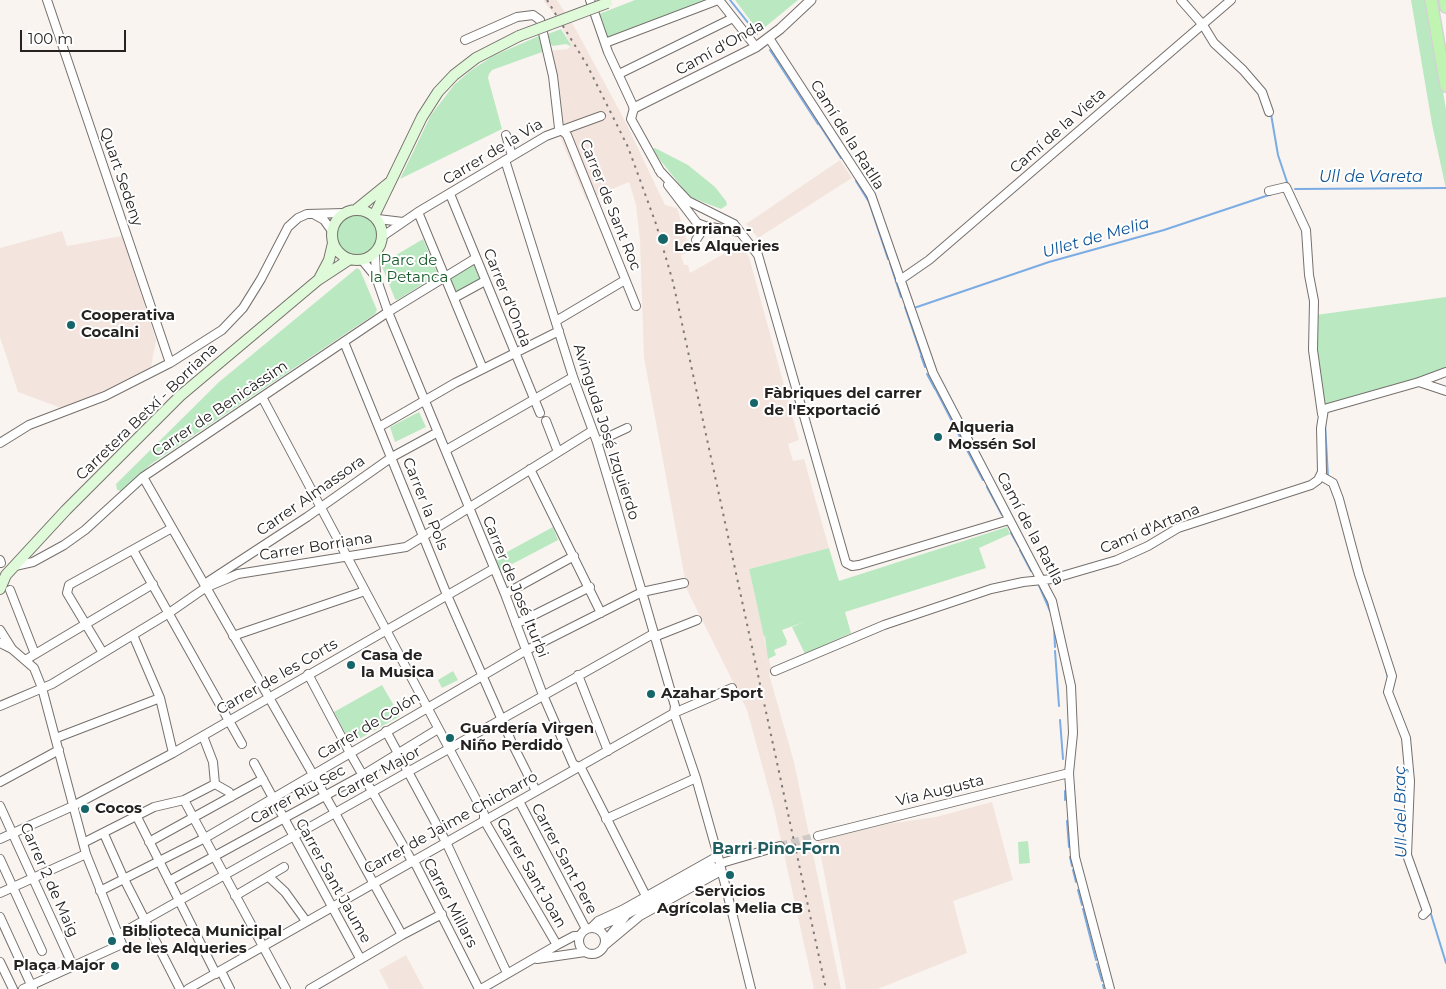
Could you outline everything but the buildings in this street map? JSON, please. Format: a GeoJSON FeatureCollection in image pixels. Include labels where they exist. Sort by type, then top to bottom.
{"type":"FeatureCollection","features":[{"type":"Feature","properties":{"kind":"main road"},"geometry":{"type":"LineString","coordinates":[[1431,0],[1446,86]]}},
{"type":"Feature","properties":{"kind":"main road"},"geometry":{"type":"LineString","coordinates":[[1445,0],[1446,7]]}},
{"type":"Feature","properties":{"kind":"main road"},"geometry":{"type":"LineString","coordinates":[[390,182],[357,209],[344,213],[336,222],[332,231],[333,243],[343,255],[350,259],[362,260],[375,253],[380,245],[383,236],[376,217],[390,182],[426,109],[444,86],[476,58],[519,36],[611,1]]}},
{"type":"Feature","properties":{"kind":"main road"},"geometry":{"type":"LineString","coordinates":[[357,209],[376,217]]}},
{"type":"Feature","properties":{"kind":"main road","name":"Carretera Betxí - Borriana"},"geometry":{"type":"LineString","coordinates":[[318,280],[329,260],[333,243]]}},
{"type":"Feature","properties":{"kind":"main road","name":"Carretera Betxí - Borriana"},"geometry":{"type":"LineString","coordinates":[[5,589],[3,577],[66,510],[180,396],[318,280],[350,259]]}},
{"type":"Feature","properties":{"kind":"street","name":"Quart Sedeny"},"geometry":{"type":"LineString","coordinates":[[47,0],[170,363]]}},
{"type":"Feature","properties":{"kind":"street"},"geometry":{"type":"LineString","coordinates":[[590,0],[605,44],[634,108],[631,119],[658,170],[690,216],[708,227],[737,230]]}},
{"type":"Feature","properties":{"kind":"street"},"geometry":{"type":"LineString","coordinates":[[605,44],[719,0],[756,47]]}},
{"type":"Feature","properties":{"kind":"street","name":"Camí d'Onda"},"geometry":{"type":"LineString","coordinates":[[634,108],[756,47],[811,0]]}},
{"type":"Feature","properties":{"kind":"street"},"geometry":{"type":"LineString","coordinates":[[1181,0],[1203,25],[1214,43],[1243,70],[1262,92],[1269,112]]}},
{"type":"Feature","properties":{"kind":"street","name":"Camí de la Vieta"},"geometry":{"type":"LineString","coordinates":[[900,280],[929,260],[1231,0]]}},
{"type":"Feature","properties":{"kind":"street","name":"Carrer de Sant Roc"},"geometry":{"type":"LineString","coordinates":[[465,40],[510,19],[529,15],[538,18],[542,24],[548,51],[559,128],[567,135],[636,306]]}},
{"type":"Feature","properties":{"kind":"street"},"geometry":{"type":"LineString","coordinates":[[618,74],[734,18]]}},
{"type":"Feature","properties":{"kind":"street","name":"Camí de la Ratlla"},"geometry":{"type":"LineString","coordinates":[[768,38],[871,195],[933,373],[1009,520],[1042,579],[1057,616],[1071,686],[1073,733],[1069,773],[1075,857],[1110,989]]}},
{"type":"Feature","properties":{"kind":"street","name":"Carrer de la Via"},"geometry":{"type":"LineString","coordinates":[[383,236],[418,212],[508,158],[561,129],[601,116]]}},
{"type":"Feature","properties":{"kind":"street","name":"Avinguda José Izquierdo"},"geometry":{"type":"LineString","coordinates":[[506,135],[508,158],[556,321],[573,377],[597,442],[675,706],[674,713],[696,778],[718,856],[751,989]]}},
{"type":"Feature","properties":{"kind":"street"},"geometry":{"type":"LineString","coordinates":[[658,170],[684,197],[718,215],[737,230],[758,255],[846,562],[852,566],[858,565],[1009,520]]}},
{"type":"Feature","properties":{"kind":"street"},"geometry":{"type":"LineString","coordinates":[[1269,191],[1286,187],[1306,230],[1309,275],[1314,301],[1313,350],[1322,415],[1321,476],[1333,482],[1359,574],[1382,642],[1389,673],[1392,676],[1388,692],[1406,738],[1410,781],[1407,854],[1427,911],[1423,915]]}},
{"type":"Feature","properties":{"kind":"street","name":"Carrer d'Onda"},"geometry":{"type":"LineString","coordinates":[[450,194],[540,413]]}},
{"type":"Feature","properties":{"kind":"street"},"geometry":{"type":"LineString","coordinates":[[690,216],[698,206]]}},
{"type":"Feature","properties":{"kind":"street"},"geometry":{"type":"LineString","coordinates":[[418,212],[483,368]]}},
{"type":"Feature","properties":{"kind":"street"},"geometry":{"type":"LineString","coordinates":[[0,444],[29,425],[105,396],[170,363],[222,330],[243,308],[261,280],[288,227],[298,218],[310,214],[344,213]]}},
{"type":"Feature","properties":{"kind":"street"},"geometry":{"type":"LineString","coordinates":[[310,214],[324,220],[332,231]]}},
{"type":"Feature","properties":{"kind":"street"},"geometry":{"type":"LineString","coordinates":[[696,240],[708,227],[717,222],[718,215]]}},
{"type":"Feature","properties":{"kind":"street"},"geometry":{"type":"LineString","coordinates":[[376,217],[403,222]]}},
{"type":"Feature","properties":{"kind":"street","name":"Carrer de José Iturbi"},"geometry":{"type":"LineString","coordinates":[[375,253],[376,277],[388,312],[493,569],[505,594],[543,695],[573,764],[581,768],[646,896]]}},
{"type":"Feature","properties":{"kind":"street","name":"Carrer de Benicàssim"},"geometry":{"type":"LineString","coordinates":[[15,566],[33,562],[64,545],[85,530],[143,477],[388,312],[476,258]]}},
{"type":"Feature","properties":{"kind":"street","name":"Carrer de José Iturbi"},"geometry":{"type":"LineString","coordinates":[[362,260],[376,277]]}},
{"type":"Feature","properties":{"kind":"street"},"geometry":{"type":"LineString","coordinates":[[556,321],[625,280]]}},
{"type":"Feature","properties":{"kind":"street"},"geometry":{"type":"LineString","coordinates":[[454,298],[485,281]]}},
{"type":"Feature","properties":{"kind":"street"},"geometry":{"type":"LineString","coordinates":[[379,427],[483,368],[559,331]]}},
{"type":"Feature","properties":{"kind":"street","name":"Carrer la Pols"},"geometry":{"type":"LineString","coordinates":[[344,342],[447,595],[536,791]]}},
{"type":"Feature","properties":{"kind":"street"},"geometry":{"type":"LineString","coordinates":[[1322,415],[1324,409],[1419,382],[1446,372]]}},
{"type":"Feature","properties":{"kind":"street"},"geometry":{"type":"LineString","coordinates":[[446,450],[573,377]]}},
{"type":"Feature","properties":{"kind":"street"},"geometry":{"type":"LineString","coordinates":[[1419,382],[1446,391]]}},
{"type":"Feature","properties":{"kind":"street","name":"Carrer Sant Joan"},"geometry":{"type":"LineString","coordinates":[[262,397],[484,814],[484,820],[557,945]]}},
{"type":"Feature","properties":{"kind":"street"},"geometry":{"type":"LineString","coordinates":[[546,421],[558,452]]}},
{"type":"Feature","properties":{"kind":"street"},"geometry":{"type":"LineString","coordinates":[[597,442],[627,428]]}},
{"type":"Feature","properties":{"kind":"street","name":"Carrer Borriana"},"geometry":{"type":"LineString","coordinates":[[0,706],[42,688],[169,613],[205,588],[238,574],[406,547],[592,431]]}},
{"type":"Feature","properties":{"kind":"street","name":"Carrer Almassora"},"geometry":{"type":"LineString","coordinates":[[205,588],[209,581],[233,564],[321,507],[392,457],[438,432]]}},
{"type":"Feature","properties":{"kind":"street"},"geometry":{"type":"LineString","coordinates":[[530,469],[602,613]]}},
{"type":"Feature","properties":{"kind":"street","name":"Camí d'Artana"},"geometry":{"type":"LineString","coordinates":[[775,671],[884,625],[991,589],[1042,579],[1052,579],[1117,560],[1148,546],[1178,528],[1311,485],[1321,476]]}},
{"type":"Feature","properties":{"kind":"street"},"geometry":{"type":"LineString","coordinates":[[143,477],[335,813],[372,884],[402,935]]}},
{"type":"Feature","properties":{"kind":"street"},"geometry":{"type":"LineString","coordinates":[[103,653],[67,593],[69,585],[172,528]]}},
{"type":"Feature","properties":{"kind":"street"},"geometry":{"type":"LineString","coordinates":[[134,550],[242,744]]}},
{"type":"Feature","properties":{"kind":"street"},"geometry":{"type":"LineString","coordinates":[[505,594],[574,556]]}},
{"type":"Feature","properties":{"kind":"street"},"geometry":{"type":"LineString","coordinates":[[233,564],[238,574]]}},
{"type":"Feature","properties":{"kind":"street","name":"Carrer de les Corts"},"geometry":{"type":"LineString","coordinates":[[0,839],[74,806],[173,753],[493,569]]}},
{"type":"Feature","properties":{"kind":"street","name":"Carrer de Colón"},"geometry":{"type":"LineString","coordinates":[[100,891],[205,838],[314,776],[350,752],[426,707],[525,651],[642,592],[684,583]]}},
{"type":"Feature","properties":{"kind":"street"},"geometry":{"type":"LineString","coordinates":[[27,659],[153,584]]}},
{"type":"Feature","properties":{"kind":"street"},"geometry":{"type":"LineString","coordinates":[[516,624],[590,587]]}},
{"type":"Feature","properties":{"kind":"street"},"geometry":{"type":"LineString","coordinates":[[5,589],[35,654]]}},
{"type":"Feature","properties":{"kind":"street"},"geometry":{"type":"LineString","coordinates":[[233,636],[365,591]]}},
{"type":"Feature","properties":{"kind":"street","name":"Carrer Major"},"geometry":{"type":"LineString","coordinates":[[118,935],[578,675],[654,636],[697,620]]}},
{"type":"Feature","properties":{"kind":"street"},"geometry":{"type":"LineString","coordinates":[[0,630],[12,649]]}},
{"type":"Feature","properties":{"kind":"street"},"geometry":{"type":"LineString","coordinates":[[133,635],[160,698],[173,753]]}},
{"type":"Feature","properties":{"kind":"street"},"geometry":{"type":"LineString","coordinates":[[0,643],[27,659],[34,668],[42,688],[56,738],[86,854],[122,944],[32,987],[23,989]]}},
{"type":"Feature","properties":{"kind":"street","name":"Carrer Millars"},"geometry":{"type":"LineString","coordinates":[[308,674],[363,775],[416,865],[480,989]]}},
{"type":"Feature","properties":{"kind":"street"},"geometry":{"type":"LineString","coordinates":[[578,675],[608,751]]}},
{"type":"Feature","properties":{"kind":"street","name":"Carrer de Jaime Chicharro"},"geometry":{"type":"LineString","coordinates":[[188,989],[484,820],[581,768],[674,713],[732,688]]}},
{"type":"Feature","properties":{"kind":"street"},"geometry":{"type":"LineString","coordinates":[[56,738],[160,698]]}},
{"type":"Feature","properties":{"kind":"street","name":"Carrer Riu Sec"},"geometry":{"type":"LineString","coordinates":[[169,881],[363,775],[438,729]]}},
{"type":"Feature","properties":{"kind":"street"},"geometry":{"type":"LineString","coordinates":[[386,731],[446,842],[507,973]]}},
{"type":"Feature","properties":{"kind":"street"},"geometry":{"type":"LineString","coordinates":[[203,736],[214,762],[215,784]]}},
{"type":"Feature","properties":{"kind":"street"},"geometry":{"type":"LineString","coordinates":[[0,782],[59,750]]}},
{"type":"Feature","properties":{"kind":"street","name":"Carrer Sant Jaume"},"geometry":{"type":"LineString","coordinates":[[254,763],[360,958]]}},
{"type":"Feature","properties":{"kind":"street","name":"Via Augusta"},"geometry":{"type":"LineString","coordinates":[[818,836],[1069,773]]}},
{"type":"Feature","properties":{"kind":"street"},"geometry":{"type":"LineString","coordinates":[[606,819],[696,778]]}},
{"type":"Feature","properties":{"kind":"street"},"geometry":{"type":"LineString","coordinates":[[149,842],[263,780]]}},
{"type":"Feature","properties":{"kind":"street"},"geometry":{"type":"LineString","coordinates":[[215,784],[229,792],[232,798]]}},
{"type":"Feature","properties":{"kind":"street"},"geometry":{"type":"LineString","coordinates":[[83,843],[154,807],[184,800],[215,784]]}},
{"type":"Feature","properties":{"kind":"street"},"geometry":{"type":"LineString","coordinates":[[184,800],[286,989]]}},
{"type":"Feature","properties":{"kind":"street","name":"Carrer Sant Pere"},"geometry":{"type":"LineString","coordinates":[[519,801],[591,928]]}},
{"type":"Feature","properties":{"kind":"street","name":"Carrer 2 de Maig"},"geometry":{"type":"LineString","coordinates":[[0,806],[73,966]]}},
{"type":"Feature","properties":{"kind":"street"},"geometry":{"type":"LineString","coordinates":[[137,817],[179,901],[218,972],[230,989]]}},
{"type":"Feature","properties":{"kind":"street"},"geometry":{"type":"LineString","coordinates":[[104,834],[124,879],[180,989]]}},
{"type":"Feature","properties":{"kind":"street"},"geometry":{"type":"LineString","coordinates":[[726,862],[780,846]]}},
{"type":"Feature","properties":{"kind":"street"},"geometry":{"type":"LineString","coordinates":[[0,893],[86,854]]}},
{"type":"Feature","properties":{"kind":"street"},"geometry":{"type":"LineString","coordinates":[[480,989],[557,945],[574,936],[580,936],[598,921],[718,856]]}},
{"type":"Feature","properties":{"kind":"street"},"geometry":{"type":"LineString","coordinates":[[0,859],[42,951]]}},
{"type":"Feature","properties":{"kind":"street"},"geometry":{"type":"LineString","coordinates":[[591,928],[626,915],[713,867]]}},
{"type":"Feature","properties":{"kind":"street"},"geometry":{"type":"LineString","coordinates":[[236,896],[284,868]]}},
{"type":"Feature","properties":{"kind":"street"},"geometry":{"type":"LineString","coordinates":[[605,943],[640,916],[721,871]]}},
{"type":"Feature","properties":{"kind":"street"},"geometry":{"type":"LineString","coordinates":[[269,877],[284,892],[306,921]]}},
{"type":"Feature","properties":{"kind":"street"},"geometry":{"type":"LineString","coordinates":[[310,989],[360,958],[442,914]]}},
{"type":"Feature","properties":{"kind":"street"},"geometry":{"type":"LineString","coordinates":[[535,959],[585,952],[592,954],[600,952],[626,915]]}},
{"type":"Feature","properties":{"kind":"street"},"geometry":{"type":"LineString","coordinates":[[0,918],[32,987]]}},
{"type":"Feature","properties":{"kind":"street"},"geometry":{"type":"LineString","coordinates":[[591,928],[602,933],[605,943]]}},
{"type":"Feature","properties":{"kind":"street"},"geometry":{"type":"LineString","coordinates":[[580,936],[579,942],[585,952]]}},
{"type":"Feature","properties":{"kind":"street"},"geometry":{"type":"LineString","coordinates":[[0,962],[13,989]]}},
{"type":"Feature","properties":{"kind":"shaded area"},"geometry":{"type":"Polygon","coordinates":[[[543,0],[557,0],[575,28],[624,119],[665,205],[677,208],[688,244],[685,245],[687,253],[681,255],[684,265],[688,265],[690,273],[741,244],[749,257],[799,440],[788,444],[793,461],[804,459],[829,548],[749,569],[771,668],[769,674],[794,762],[841,989],[814,989],[774,809],[747,710],[687,590],[644,358],[640,241],[636,205],[629,182],[586,200],[559,134],[548,51],[568,49],[571,45],[557,18],[543,0]]]}},
{"type":"Feature","properties":{"kind":"shaded area"},"geometry":{"type":"Polygon","coordinates":[[[840,160],[852,178],[758,238],[746,224],[840,160]]]}},
{"type":"Feature","properties":{"kind":"shaded area"},"geometry":{"type":"Polygon","coordinates":[[[62,231],[67,246],[122,236],[156,340],[151,367],[91,397],[61,408],[18,392],[0,337],[0,248],[62,231]]]}},
{"type":"Feature","properties":{"kind":"shaded area"},"geometry":{"type":"Polygon","coordinates":[[[992,802],[1013,880],[953,901],[967,953],[878,989],[846,989],[818,841],[887,824],[936,817],[992,802]]]}},
{"type":"Feature","properties":{"kind":"shaded area"},"geometry":{"type":"Polygon","coordinates":[[[406,955],[424,989],[389,989],[379,970],[406,955]]]}},
{"type":"Feature","properties":{"kind":"green space"},"geometry":{"type":"Polygon","coordinates":[[[635,0],[707,0],[608,39],[599,14],[635,0]]]}},
{"type":"Feature","properties":{"kind":"green space"},"geometry":{"type":"Polygon","coordinates":[[[735,0],[798,0],[759,32],[735,0]]]}},
{"type":"Feature","properties":{"kind":"green space"},"geometry":{"type":"Polygon","coordinates":[[[1411,0],[1427,0],[1446,109],[1446,189],[1432,124],[1411,0]]]}},
{"type":"Feature","properties":{"kind":"green space"},"geometry":{"type":"Polygon","coordinates":[[[561,29],[570,46],[566,44],[553,46],[549,43],[548,34],[561,29]]]}},
{"type":"Feature","properties":{"kind":"green space"},"geometry":{"type":"Polygon","coordinates":[[[541,35],[545,51],[492,70],[489,74],[488,78],[502,129],[400,179],[431,115],[454,85],[470,71],[493,56],[541,35]]]}},
{"type":"Feature","properties":{"kind":"green space"},"geometry":{"type":"Polygon","coordinates":[[[655,148],[688,165],[715,187],[727,205],[721,209],[690,197],[660,160],[653,149],[655,148]]]}},
{"type":"Feature","properties":{"kind":"green space"},"geometry":{"type":"Polygon","coordinates":[[[361,214],[369,217],[375,223],[378,235],[375,247],[369,253],[353,256],[345,253],[339,247],[336,231],[339,223],[345,217],[361,214]]]}},
{"type":"Feature","properties":{"kind":"green space","name":"Parc de la Petanca"},"geometry":{"type":"Polygon","coordinates":[[[423,239],[437,272],[436,276],[397,300],[381,264],[423,239]]]}},
{"type":"Feature","properties":{"kind":"green space"},"geometry":{"type":"Polygon","coordinates":[[[473,263],[480,280],[456,293],[449,276],[473,263]]]}},
{"type":"Feature","properties":{"kind":"green space"},"geometry":{"type":"Polygon","coordinates":[[[357,268],[360,270],[377,310],[375,314],[151,464],[121,491],[117,490],[116,484],[219,382],[357,268]]]}},
{"type":"Feature","properties":{"kind":"green space"},"geometry":{"type":"Polygon","coordinates":[[[1446,297],[1446,370],[1323,408],[1314,348],[1316,315],[1446,297]]]}},
{"type":"Feature","properties":{"kind":"green space"},"geometry":{"type":"Polygon","coordinates":[[[419,412],[426,427],[395,442],[390,427],[419,412]]]}},
{"type":"Feature","properties":{"kind":"green space"},"geometry":{"type":"Polygon","coordinates":[[[553,527],[558,540],[499,571],[494,559],[553,527]]]}},
{"type":"Feature","properties":{"kind":"green space"},"geometry":{"type":"Polygon","coordinates":[[[1007,527],[1010,534],[979,548],[986,568],[845,612],[851,633],[805,654],[792,627],[804,622],[782,630],[787,641],[786,645],[774,650],[776,655],[768,659],[765,637],[770,635],[764,637],[749,569],[829,548],[839,581],[1007,527]]]}},
{"type":"Feature","properties":{"kind":"green space"},"geometry":{"type":"Polygon","coordinates":[[[453,671],[458,680],[442,688],[438,680],[453,671]]]}},
{"type":"Feature","properties":{"kind":"green space"},"geometry":{"type":"Polygon","coordinates":[[[382,685],[400,716],[352,743],[350,742],[334,712],[382,685]]]}},
{"type":"Feature","properties":{"kind":"green space"},"geometry":{"type":"Polygon","coordinates":[[[1028,841],[1030,863],[1019,864],[1018,842],[1028,841]]]}},
{"type":"Feature","properties":{"kind":"waterway"},"geometry":{"type":"LineString","coordinates":[[730,0],[757,34]]}},
{"type":"Feature","properties":{"kind":"waterway"},"geometry":{"type":"LineString","coordinates":[[770,50],[818,124]]}},
{"type":"Feature","properties":{"kind":"waterway","name":"Ull del Braç"},"geometry":{"type":"LineString","coordinates":[[1271,114],[1278,155],[1288,185]]}},
{"type":"Feature","properties":{"kind":"waterway"},"geometry":{"type":"LineString","coordinates":[[819,124],[841,158]]}},
{"type":"Feature","properties":{"kind":"waterway"},"geometry":{"type":"LineString","coordinates":[[856,181],[869,202],[888,259]]}},
{"type":"Feature","properties":{"kind":"waterway","name":"Ull de Vareta"},"geometry":{"type":"LineString","coordinates":[[1295,189],[1446,188]]}},
{"type":"Feature","properties":{"kind":"waterway","name":"Ullet de Melia"},"geometry":{"type":"LineString","coordinates":[[914,308],[1049,262],[1164,230],[1272,194]]}},
{"type":"Feature","properties":{"kind":"waterway"},"geometry":{"type":"LineString","coordinates":[[890,263],[901,297]]}},
{"type":"Feature","properties":{"kind":"waterway"},"geometry":{"type":"LineString","coordinates":[[905,307],[921,354]]}},
{"type":"Feature","properties":{"kind":"waterway"},"geometry":{"type":"LineString","coordinates":[[921,356],[925,367]]}},
{"type":"Feature","properties":{"kind":"waterway"},"geometry":{"type":"LineString","coordinates":[[927,374],[935,389]]}},
{"type":"Feature","properties":{"kind":"waterway"},"geometry":{"type":"LineString","coordinates":[[936,390],[955,427]]}},
{"type":"Feature","properties":{"kind":"waterway","name":"Ull del Braç"},"geometry":{"type":"LineString","coordinates":[[1325,423],[1328,477]]}},
{"type":"Feature","properties":{"kind":"waterway"},"geometry":{"type":"LineString","coordinates":[[958,433],[975,465]]}},
{"type":"Feature","properties":{"kind":"waterway"},"geometry":{"type":"LineString","coordinates":[[975,465],[983,480]]}},
{"type":"Feature","properties":{"kind":"waterway"},"geometry":{"type":"LineString","coordinates":[[987,487],[1002,515]]}},
{"type":"Feature","properties":{"kind":"waterway"},"geometry":{"type":"LineString","coordinates":[[1011,533],[1019,547]]}},
{"type":"Feature","properties":{"kind":"waterway"},"geometry":{"type":"LineString","coordinates":[[1020,550],[1031,571]]}},
{"type":"Feature","properties":{"kind":"waterway"},"geometry":{"type":"LineString","coordinates":[[1038,583],[1050,611]]}},
{"type":"Feature","properties":{"kind":"waterway"},"geometry":{"type":"LineString","coordinates":[[1054,625],[1055,647]]}},
{"type":"Feature","properties":{"kind":"waterway"},"geometry":{"type":"LineString","coordinates":[[1055,651],[1059,706]]}},
{"type":"Feature","properties":{"kind":"waterway","name":"Ull del Braç"},"geometry":{"type":"LineString","coordinates":[[1385,666],[1388,678]]}},
{"type":"Feature","properties":{"kind":"waterway","name":"Ull del Braç"},"geometry":{"type":"LineString","coordinates":[[1395,700],[1405,726]]}},
{"type":"Feature","properties":{"kind":"waterway"},"geometry":{"type":"LineString","coordinates":[[1060,720],[1063,759]]}},
{"type":"Feature","properties":{"kind":"waterway"},"geometry":{"type":"LineString","coordinates":[[1065,791],[1065,800]]}},
{"type":"Feature","properties":{"kind":"waterway"},"geometry":{"type":"LineString","coordinates":[[1067,821],[1069,847]]}},
{"type":"Feature","properties":{"kind":"waterway"},"geometry":{"type":"LineString","coordinates":[[1070,857],[1072,866]]}},
{"type":"Feature","properties":{"kind":"waterway"},"geometry":{"type":"LineString","coordinates":[[1073,870],[1076,882]]}},
{"type":"Feature","properties":{"kind":"waterway","name":"Ull del Braç"},"geometry":{"type":"LineString","coordinates":[[1419,877],[1427,899]]}},
{"type":"Feature","properties":{"kind":"waterway"},"geometry":{"type":"LineString","coordinates":[[1078,890],[1082,905]]}},
{"type":"Feature","properties":{"kind":"waterway"},"geometry":{"type":"LineString","coordinates":[[1083,909],[1096,960]]}},
{"type":"Feature","properties":{"kind":"waterway","name":"Ull del Braç"},"geometry":{"type":"LineString","coordinates":[[1430,911],[1446,963]]}},
{"type":"Feature","properties":{"kind":"waterway"},"geometry":{"type":"LineString","coordinates":[[1097,964],[1102,981]]}},
{"type":"Feature","properties":{"kind":"waterway"},"geometry":{"type":"LineString","coordinates":[[1103,985],[1104,989]]}},
{"type":"Feature","properties":{"kind":"tunnel"},"geometry":{"type":"LineString","coordinates":[[780,846],[818,836]]}},
{"type":"Feature","properties":{"kind":"railway"},"geometry":{"type":"LineString","coordinates":[[547,0],[587,65],[628,147],[656,224],[673,282],[826,989]]}},
{"type":"Feature","properties":{"kind":"place","name":"Borriana - Les Alqueries"},"geometry":{"type":"Point","coordinates":[663,239]}},
{"type":"Feature","properties":{"kind":"place","name":"Cooperativa Cocalni"},"geometry":{"type":"Point","coordinates":[71,325]}},
{"type":"Feature","properties":{"kind":"place","name":"Fàbriques del carrer de l'Exportació"},"geometry":{"type":"Point","coordinates":[754,403]}},
{"type":"Feature","properties":{"kind":"place","name":"Alqueria Mossén Sol"},"geometry":{"type":"Point","coordinates":[938,437]}},
{"type":"Feature","properties":{"kind":"place","name":"Casa de la Musica"},"geometry":{"type":"Point","coordinates":[351,665]}},
{"type":"Feature","properties":{"kind":"place","name":"Azahar Sport"},"geometry":{"type":"Point","coordinates":[651,694]}},
{"type":"Feature","properties":{"kind":"place","name":"Guardería Virgen Niño Perdido"},"geometry":{"type":"Point","coordinates":[450,738]}},
{"type":"Feature","properties":{"kind":"place","name":"Cocos"},"geometry":{"type":"Point","coordinates":[85,809]}},
{"type":"Feature","properties":{"kind":"place","name":"Servicios Agrícolas Melia CB"},"geometry":{"type":"Point","coordinates":[730,875]}},
{"type":"Feature","properties":{"kind":"place","name":"Biblioteca Municipal de les Alqueries"},"geometry":{"type":"Point","coordinates":[112,941]}},
{"type":"Feature","properties":{"kind":"place","name":"Plaça Major"},"geometry":{"type":"Point","coordinates":[115,966]}},
{"type":"Feature","properties":{"kind":"district","name":"Barri Pino-Forn"},"geometry":{"type":"Point","coordinates":[776,849]}}]}
